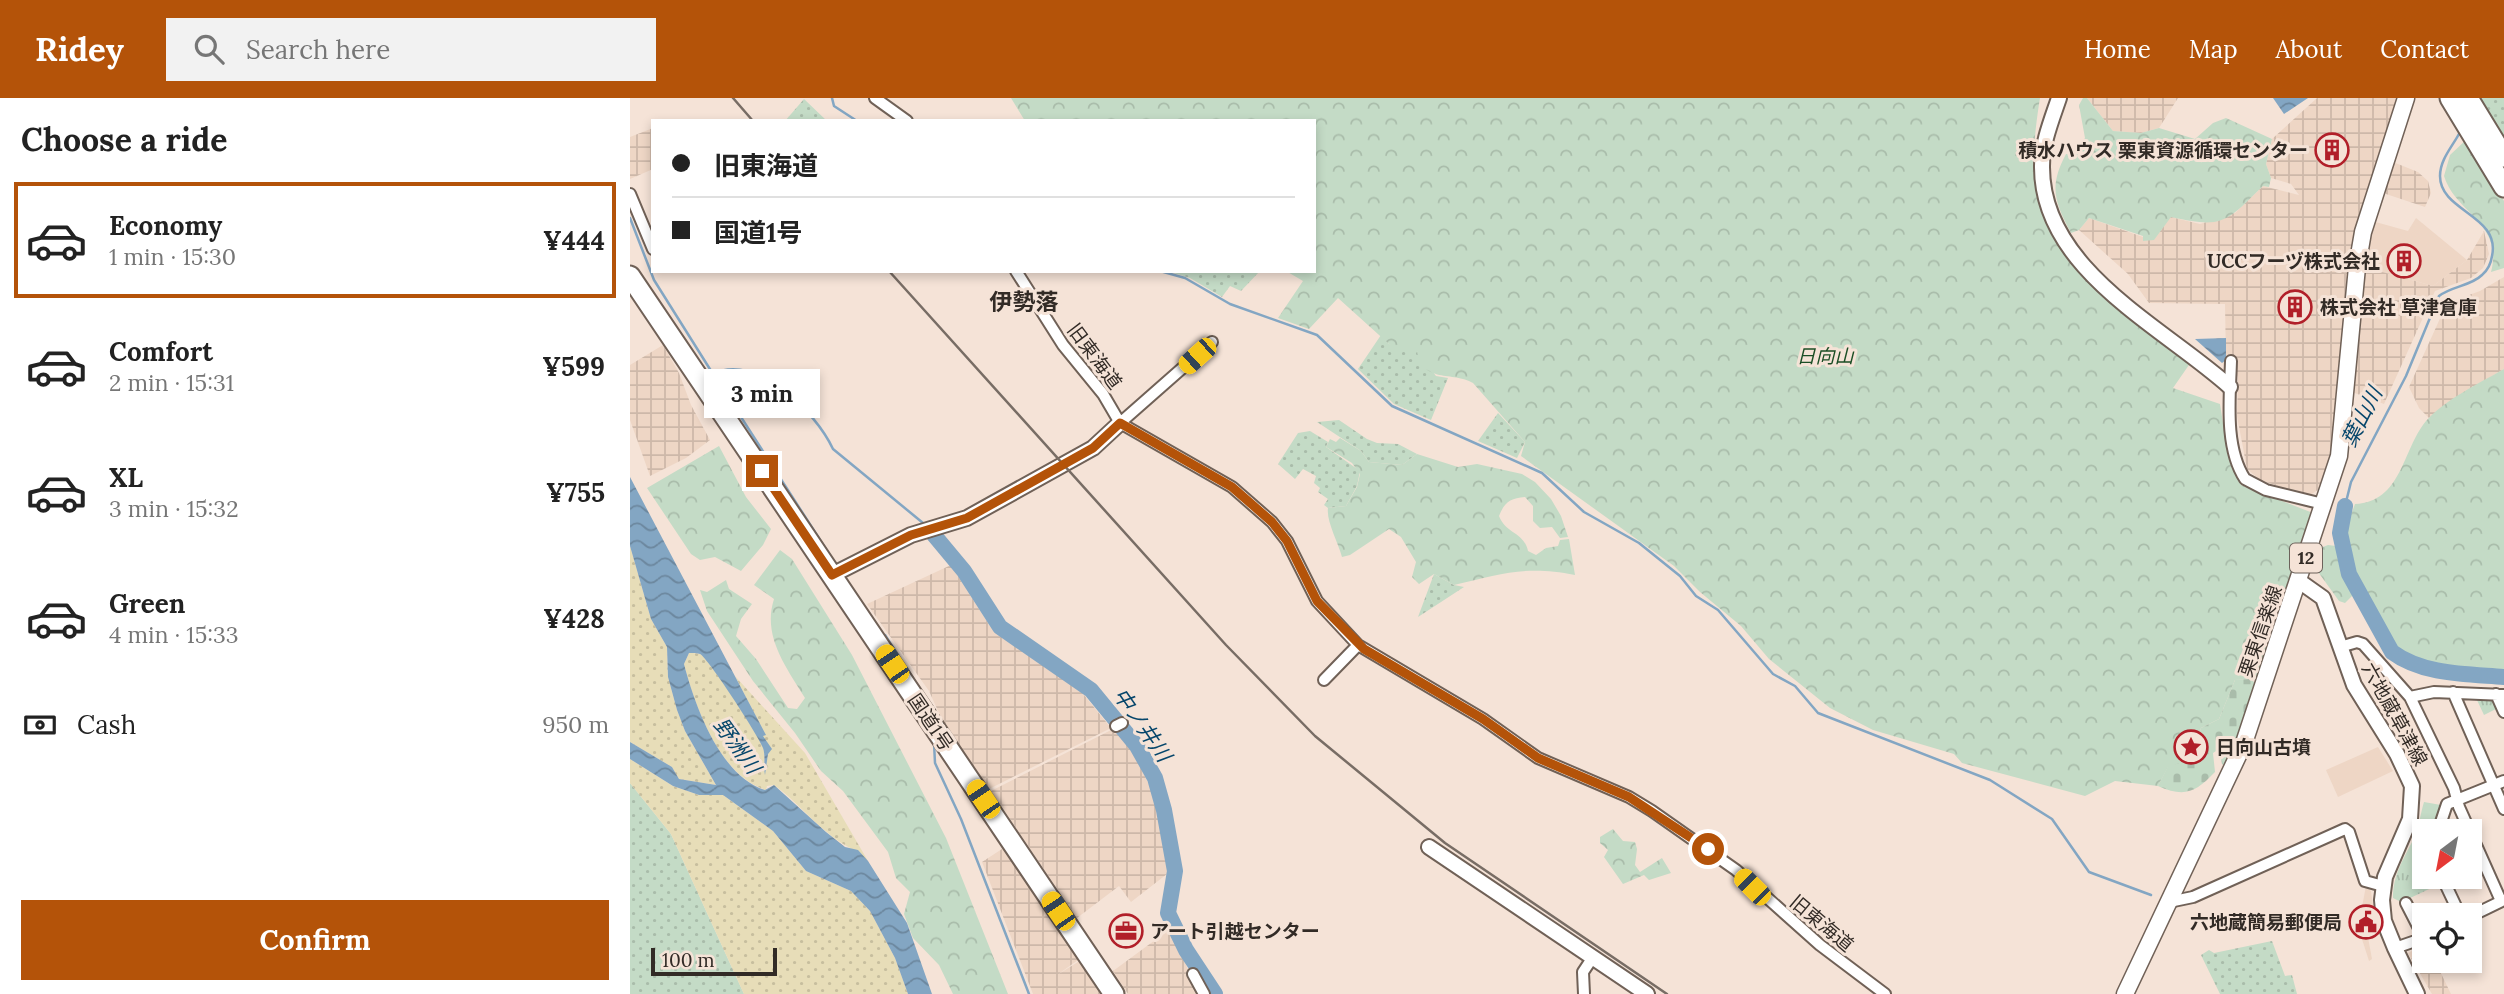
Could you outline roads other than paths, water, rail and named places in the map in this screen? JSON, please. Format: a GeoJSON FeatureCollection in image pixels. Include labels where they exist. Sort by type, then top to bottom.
{"type":"FeatureCollection","features":[{"type":"Feature","properties":{"kind":"highway"},"geometry":{"type":"LineString","coordinates":[[2450,98],[2504,187]]}},
{"type":"Feature","properties":{"kind":"highway"},"geometry":{"type":"LineString","coordinates":[[2468,98],[2504,157]]}},
{"type":"Feature","properties":{"kind":"highway","name":"国道1号"},"geometry":{"type":"LineString","coordinates":[[630,276],[1114,994]]}},
{"type":"Feature","properties":{"kind":"main road","name":"栗東信楽線"},"geometry":{"type":"LineString","coordinates":[[2124,994],[2244,744],[2339,456],[2357,267],[2363,232],[2406,98]]}},
{"type":"Feature","properties":{"kind":"street"},"geometry":{"type":"LineString","coordinates":[[875,98],[904,119]]}},
{"type":"Feature","properties":{"kind":"street"},"geometry":{"type":"LineString","coordinates":[[2059,98],[2042,163],[2049,213],[2058,233],[2075,257],[2112,293],[2230,387]]}},
{"type":"Feature","properties":{"kind":"street"},"geometry":{"type":"LineString","coordinates":[[630,194],[651,244]]}},
{"type":"Feature","properties":{"kind":"street","name":"旧東海道"},"geometry":{"type":"LineString","coordinates":[[1017,273],[1063,345],[1103,394],[1120,423],[1223,481],[1272,522],[1287,541],[1317,601],[1358,645],[1483,719],[1538,758],[1620,793],[1652,811],[1736,870],[1820,945],[1885,994]]}},
{"type":"Feature","properties":{"kind":"street"},"geometry":{"type":"LineString","coordinates":[[832,575],[911,535],[967,518],[1093,448],[1212,342]]}},
{"type":"Feature","properties":{"kind":"street"},"geometry":{"type":"LineString","coordinates":[[2231,361],[2230,423],[2236,457],[2245,479],[2266,490],[2323,504]]}},
{"type":"Feature","properties":{"kind":"street","name":"六地蔵草津線"},"geometry":{"type":"LineString","coordinates":[[2299,581],[2323,598],[2354,685],[2397,754],[2412,786],[2410,819],[2392,857],[2384,886],[2384,921],[2417,994]]}},
{"type":"Feature","properties":{"kind":"street"},"geometry":{"type":"LineString","coordinates":[[2340,647],[2357,642],[2362,644],[2410,697],[2503,900],[2482,910]]}},
{"type":"Feature","properties":{"kind":"street"},"geometry":{"type":"LineString","coordinates":[[1324,680],[1358,645]]}},
{"type":"Feature","properties":{"kind":"street"},"geometry":{"type":"LineString","coordinates":[[2410,697],[2434,692],[2500,695],[2504,712]]}},
{"type":"Feature","properties":{"kind":"street"},"geometry":{"type":"LineString","coordinates":[[2453,692],[2499,783],[2504,809]]}},
{"type":"Feature","properties":{"kind":"street"},"geometry":{"type":"LineString","coordinates":[[2441,819],[2443,809],[2457,799],[2499,783]]}},
{"type":"Feature","properties":{"kind":"street"},"geometry":{"type":"LineString","coordinates":[[2169,902],[2203,893],[2345,830],[2350,832],[2364,881],[2384,886]]}},
{"type":"Feature","properties":{"kind":"street"},"geometry":{"type":"LineString","coordinates":[[1429,847],[1647,994]]}},
{"type":"Feature","properties":{"kind":"street"},"geometry":{"type":"LineString","coordinates":[[2406,903],[2412,915]]}},
{"type":"Feature","properties":{"kind":"street"},"geometry":{"type":"LineString","coordinates":[[2395,948],[2412,942]]}},
{"type":"Feature","properties":{"kind":"street"},"geometry":{"type":"LineString","coordinates":[[1584,994],[1583,972],[1593,957]]}},
{"type":"Feature","properties":{"kind":"street"},"geometry":{"type":"LineString","coordinates":[[1193,974],[1204,994]]}},
{"type":"Feature","properties":{"kind":"water"},"geometry":{"type":"Polygon","coordinates":[[[2273,98],[2308,98],[2284,114],[2273,98]]]}},
{"type":"Feature","properties":{"kind":"water"},"geometry":{"type":"Polygon","coordinates":[[[2226,338],[2226,360],[2222,363],[2195,339],[2226,338]]]}},
{"type":"Feature","properties":{"kind":"water"},"geometry":{"type":"Polygon","coordinates":[[[630,477],[766,735],[763,736],[772,749],[768,754],[765,775],[763,748],[744,715],[705,659],[700,654],[689,653],[684,664],[712,738],[722,755],[749,782],[765,790],[774,785],[826,832],[845,847],[858,850],[868,861],[907,923],[932,994],[908,994],[895,958],[870,911],[851,891],[806,871],[773,831],[723,795],[699,795],[673,786],[630,759],[630,742],[672,767],[679,779],[716,785],[685,731],[677,710],[668,677],[667,647],[651,619],[630,546],[630,477]]]}},
{"type":"Feature","properties":{"kind":"waterway"},"geometry":{"type":"LineString","coordinates":[[832,98],[834,106],[854,119]]}},
{"type":"Feature","properties":{"kind":"waterway","name":"葉山川"},"geometry":{"type":"LineString","coordinates":[[2345,506],[2351,482],[2406,376],[2439,296],[2478,279],[2491,261],[2492,242],[2488,231],[2449,198],[2440,176],[2442,164],[2460,132]]}},
{"type":"Feature","properties":{"kind":"waterway","name":"中ノ井川"},"geometry":{"type":"LineString","coordinates":[[630,218],[651,272]]}},
{"type":"Feature","properties":{"kind":"waterway","name":"中ノ井川"},"geometry":{"type":"LineString","coordinates":[[651,273],[713,374],[730,369],[748,371],[783,389],[813,419],[833,449],[923,523]]}},
{"type":"Feature","properties":{"kind":"waterway"},"geometry":{"type":"LineString","coordinates":[[1167,273],[1185,278],[1230,304],[1317,335],[1392,406],[1542,473],[1584,512],[1639,543],[1680,576],[1696,596],[1718,610],[1773,674],[1795,686],[1818,713],[1990,780],[2052,819],[2089,872],[2151,895]]}},
{"type":"Feature","properties":{"kind":"waterway"},"geometry":{"type":"LineString","coordinates":[[713,374],[721,386],[729,390]]}},
{"type":"Feature","properties":{"kind":"waterway"},"geometry":{"type":"LineString","coordinates":[[737,402],[739,414],[831,557]]}},
{"type":"Feature","properties":{"kind":"waterway","name":"葉山川"},"geometry":{"type":"LineString","coordinates":[[2345,506],[2340,533],[2349,574],[2392,652],[2404,660],[2431,669],[2504,677]]}},
{"type":"Feature","properties":{"kind":"waterway","name":"中ノ井川"},"geometry":{"type":"LineString","coordinates":[[934,535],[964,571],[1000,627],[1091,690],[1137,746],[1155,778],[1164,810],[1175,871],[1168,913],[1186,950],[1215,994]]}},
{"type":"Feature","properties":{"kind":"waterway"},"geometry":{"type":"LineString","coordinates":[[885,635],[940,720]]}},
{"type":"Feature","properties":{"kind":"waterway"},"geometry":{"type":"LineString","coordinates":[[934,743],[935,763],[961,819],[1029,994]]}},
{"type":"Feature","properties":{"kind":"railway"},"geometry":{"type":"LineString","coordinates":[[733,98],[751,119]]}},
{"type":"Feature","properties":{"kind":"railway"},"geometry":{"type":"LineString","coordinates":[[891,273],[1226,645],[1315,736],[1445,843],[1667,994]]}},
{"type":"Feature","properties":{"kind":"place","name":"積水ハウス 栗東資源循環センター"},"geometry":{"type":"Point","coordinates":[2332,150]}},
{"type":"Feature","properties":{"kind":"place","name":"UCCフーヅ株式会社"},"geometry":{"type":"Point","coordinates":[2404,261]}},
{"type":"Feature","properties":{"kind":"place","name":"株式会社 草津倉庫"},"geometry":{"type":"Point","coordinates":[2295,307]}},
{"type":"Feature","properties":{"kind":"place","name":"日向山古墳"},"geometry":{"type":"Point","coordinates":[2191,747]}},
{"type":"Feature","properties":{"kind":"place","name":"六地蔵簡易郵便局"},"geometry":{"type":"Point","coordinates":[2366,922]}},
{"type":"Feature","properties":{"kind":"place","name":"アート引越センター"},"geometry":{"type":"Point","coordinates":[1126,931]}},
{"type":"Feature","properties":{"kind":"district","name":"伊勢落"},"geometry":{"type":"Point","coordinates":[1024,302]}},
{"type":"Feature","properties":{"kind":"park label","name":"日向山"},"geometry":{"type":"Point","coordinates":[1825,356]}},
{"type":"Feature","properties":{"kind":"water label","name":"野洲川"},"geometry":{"type":"Point","coordinates":[737,746]}}]}
